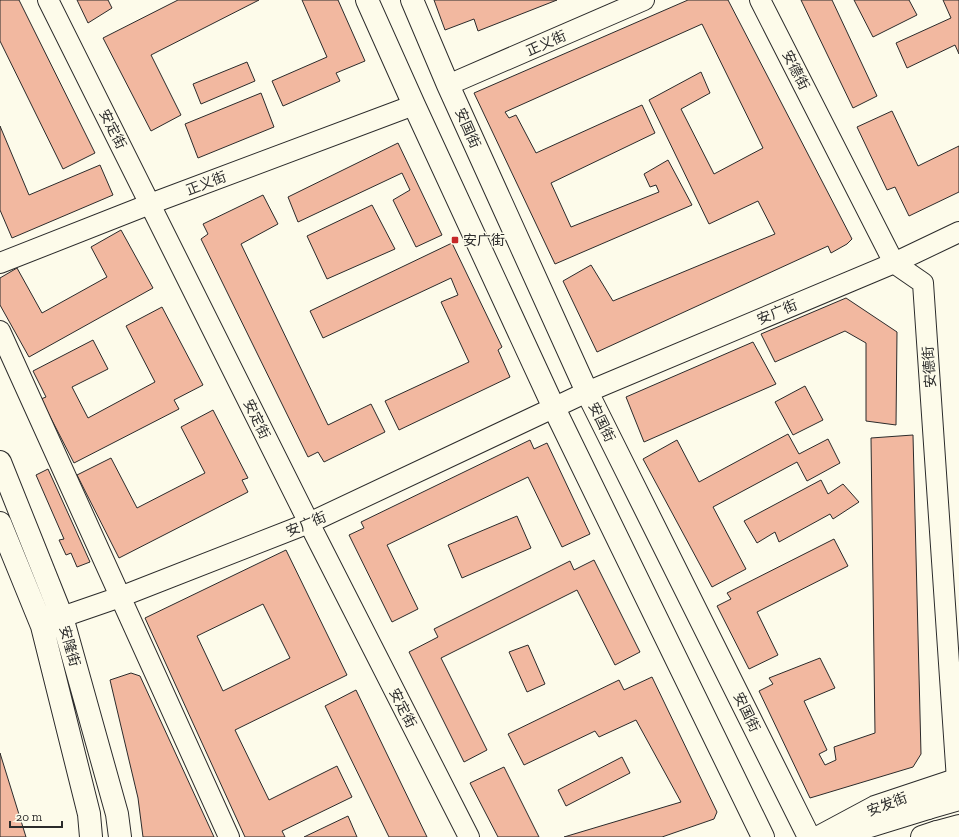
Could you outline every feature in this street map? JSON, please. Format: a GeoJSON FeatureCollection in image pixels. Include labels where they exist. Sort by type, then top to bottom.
{"type":"FeatureCollection","features":[{"type":"Feature","properties":{"kind":"main road"},"geometry":{"type":"LineString","coordinates":[[367,0],[554,408],[763,837]]}},
{"type":"Feature","properties":{"kind":"main road","name":"安国街"},"geometry":{"type":"LineString","coordinates":[[412,0],[448,85],[587,392],[809,837]]}},
{"type":"Feature","properties":{"kind":"main road","name":"安隆街"},"geometry":{"type":"LineString","coordinates":[[0,462],[62,617],[117,814],[120,837]]}},
{"type":"Feature","properties":{"kind":"main road","name":"安隆街"},"geometry":{"type":"LineString","coordinates":[[0,523],[42,626],[89,814],[91,837]]}},
{"type":"Feature","properties":{"kind":"main road","name":"安发街"},"geometry":{"type":"LineString","coordinates":[[830,837],[856,831],[928,808],[958,786]]}},
{"type":"Feature","properties":{"kind":"main road","name":"安发街"},"geometry":{"type":"LineString","coordinates":[[819,837],[875,807],[958,786]]}},
{"type":"Feature","properties":{"kind":"main road"},"geometry":{"type":"LineString","coordinates":[[929,835],[959,826]]}},
{"type":"Feature","properties":{"kind":"street","name":"安定街"},"geometry":{"type":"LineString","coordinates":[[48,0],[309,523],[469,837]]}},
{"type":"Feature","properties":{"kind":"street","name":"正义街"},"geometry":{"type":"LineString","coordinates":[[448,85],[644,0]]}},
{"type":"Feature","properties":{"kind":"street","name":"安德街"},"geometry":{"type":"LineString","coordinates":[[760,0],[894,262],[923,283],[958,786]]}},
{"type":"Feature","properties":{"kind":"street","name":"正义街"},"geometry":{"type":"LineString","coordinates":[[0,263],[150,204],[414,105]]}},
{"type":"Feature","properties":{"kind":"street","name":"安广街"},"geometry":{"type":"LineString","coordinates":[[42,626],[309,523],[587,392],[894,262],[959,232]]}},
{"type":"Feature","properties":{"kind":"street"},"geometry":{"type":"LineString","coordinates":[[0,332],[230,837]]}},
{"type":"Feature","properties":{"kind":"building"},"geometry":{"type":"Polygon","coordinates":[[[0,0],[19,0],[95,153],[63,169],[0,41],[0,0]]]}},
{"type":"Feature","properties":{"kind":"building"},"geometry":{"type":"Polygon","coordinates":[[[77,0],[108,0],[112,8],[88,23],[77,0]]]}},
{"type":"Feature","properties":{"kind":"building"},"geometry":{"type":"Polygon","coordinates":[[[178,0],[259,0],[151,55],[181,115],[151,131],[103,38],[178,0]]]}},
{"type":"Feature","properties":{"kind":"building"},"geometry":{"type":"Polygon","coordinates":[[[302,0],[338,0],[365,61],[336,73],[340,81],[283,106],[272,81],[327,57],[302,0]]]}},
{"type":"Feature","properties":{"kind":"building"},"geometry":{"type":"Polygon","coordinates":[[[434,0],[557,0],[478,31],[474,19],[445,30],[434,0]]]}},
{"type":"Feature","properties":{"kind":"building"},"geometry":{"type":"Polygon","coordinates":[[[688,0],[728,0],[852,239],[847,244],[831,253],[828,246],[597,352],[563,281],[591,265],[613,301],[775,234],[758,201],[709,224],[649,100],[701,72],[710,93],[681,109],[714,174],[763,148],[702,24],[505,112],[509,118],[516,115],[536,153],[642,105],[655,133],[551,183],[571,227],[659,192],[656,185],[650,187],[644,174],[668,160],[692,205],[555,264],[474,93],[688,0]]]}},
{"type":"Feature","properties":{"kind":"building"},"geometry":{"type":"Polygon","coordinates":[[[801,0],[832,0],[877,96],[853,108],[801,0]]]}},
{"type":"Feature","properties":{"kind":"building"},"geometry":{"type":"Polygon","coordinates":[[[854,0],[909,0],[917,15],[873,37],[854,0]]]}},
{"type":"Feature","properties":{"kind":"building"},"geometry":{"type":"Polygon","coordinates":[[[943,0],[959,0],[959,54],[955,45],[907,68],[896,43],[951,18],[943,0]]]}},
{"type":"Feature","properties":{"kind":"building"},"geometry":{"type":"Polygon","coordinates":[[[247,62],[255,81],[201,104],[193,84],[247,62]]]}},
{"type":"Feature","properties":{"kind":"building"},"geometry":{"type":"Polygon","coordinates":[[[261,93],[274,127],[198,158],[185,124],[261,93]]]}},
{"type":"Feature","properties":{"kind":"building"},"geometry":{"type":"Polygon","coordinates":[[[892,111],[918,166],[959,146],[959,192],[909,216],[895,187],[887,190],[857,127],[892,111]]]}},
{"type":"Feature","properties":{"kind":"building"},"geometry":{"type":"Polygon","coordinates":[[[0,126],[29,195],[100,165],[113,195],[12,238],[0,210],[0,126]]]}},
{"type":"Feature","properties":{"kind":"building"},"geometry":{"type":"Polygon","coordinates":[[[398,143],[442,235],[416,247],[393,200],[410,190],[402,173],[298,222],[288,197],[398,143]]]}},
{"type":"Feature","properties":{"kind":"building"},"geometry":{"type":"Polygon","coordinates":[[[263,195],[278,224],[241,244],[328,425],[371,404],[385,432],[324,462],[318,452],[308,457],[201,239],[208,234],[203,224],[263,195]]]}},
{"type":"Feature","properties":{"kind":"building"},"geometry":{"type":"Polygon","coordinates":[[[372,205],[395,249],[327,279],[307,236],[372,205]]]}},
{"type":"Feature","properties":{"kind":"building"},"geometry":{"type":"Polygon","coordinates":[[[121,230],[153,288],[29,357],[0,305],[0,278],[17,268],[42,313],[107,277],[91,247],[121,230]]]}},
{"type":"Feature","properties":{"kind":"building"},"geometry":{"type":"Polygon","coordinates":[[[452,243],[502,347],[498,350],[510,377],[399,430],[385,401],[469,362],[441,302],[458,295],[451,278],[323,338],[310,311],[452,243]]]}},
{"type":"Feature","properties":{"kind":"building"},"geometry":{"type":"Polygon","coordinates":[[[846,298],[897,332],[896,425],[866,421],[866,343],[845,331],[775,362],[761,334],[846,298]]]}},
{"type":"Feature","properties":{"kind":"building"},"geometry":{"type":"Polygon","coordinates":[[[162,307],[203,385],[174,400],[179,409],[74,463],[41,399],[46,397],[33,371],[93,340],[108,369],[72,387],[88,418],[155,382],[126,326],[162,307]]]}},
{"type":"Feature","properties":{"kind":"building"},"geometry":{"type":"Polygon","coordinates":[[[753,342],[776,384],[644,442],[626,397],[753,342]]]}},
{"type":"Feature","properties":{"kind":"building"},"geometry":{"type":"Polygon","coordinates":[[[805,386],[823,420],[793,435],[775,402],[805,386]]]}},
{"type":"Feature","properties":{"kind":"building"},"geometry":{"type":"Polygon","coordinates":[[[213,410],[248,478],[242,480],[248,492],[119,558],[77,475],[111,458],[137,508],[205,473],[181,427],[213,410]]]}},
{"type":"Feature","properties":{"kind":"building"},"geometry":{"type":"Polygon","coordinates":[[[788,434],[799,454],[828,439],[840,463],[807,481],[797,462],[713,507],[746,569],[712,587],[643,459],[677,440],[699,482],[788,434]]]}},
{"type":"Feature","properties":{"kind":"building"},"geometry":{"type":"Polygon","coordinates":[[[913,435],[921,754],[913,767],[810,798],[759,691],[773,684],[769,678],[820,658],[835,688],[804,701],[827,750],[819,754],[825,765],[836,760],[834,747],[875,733],[871,438],[913,435]]]}},
{"type":"Feature","properties":{"kind":"building"},"geometry":{"type":"Polygon","coordinates":[[[530,440],[534,449],[547,443],[590,534],[562,547],[528,477],[387,545],[418,609],[392,622],[349,535],[364,528],[361,522],[530,440]]]}},
{"type":"Feature","properties":{"kind":"building"},"geometry":{"type":"Polygon","coordinates":[[[48,469],[90,562],[77,567],[71,553],[66,555],[59,540],[64,539],[36,475],[48,469]]]}},
{"type":"Feature","properties":{"kind":"building"},"geometry":{"type":"Polygon","coordinates":[[[821,480],[828,494],[843,484],[859,502],[833,519],[830,514],[779,542],[775,532],[757,543],[744,521],[821,480]]]}},
{"type":"Feature","properties":{"kind":"building"},"geometry":{"type":"Polygon","coordinates":[[[517,516],[531,548],[462,578],[448,545],[517,516]]]}},
{"type":"Feature","properties":{"kind":"building"},"geometry":{"type":"Polygon","coordinates":[[[834,539],[848,566],[757,612],[778,655],[749,669],[717,606],[731,599],[727,593],[834,539]]]}},
{"type":"Feature","properties":{"kind":"building"},"geometry":{"type":"Polygon","coordinates":[[[286,550],[347,675],[235,730],[269,800],[337,766],[352,797],[282,831],[285,837],[245,837],[145,618],[286,550]],[[263,604],[197,636],[223,691],[290,658],[263,604]]]}},
{"type":"Feature","properties":{"kind":"building"},"geometry":{"type":"Polygon","coordinates":[[[594,560],[640,652],[615,665],[577,590],[441,658],[487,750],[464,762],[409,652],[438,637],[434,629],[570,561],[574,570],[594,560]]]}},
{"type":"Feature","properties":{"kind":"building"},"geometry":{"type":"Polygon","coordinates":[[[528,645],[545,684],[527,692],[509,652],[528,645]]]}},
{"type":"Feature","properties":{"kind":"building"},"geometry":{"type":"Polygon","coordinates":[[[131,673],[140,676],[214,837],[143,837],[138,798],[110,680],[131,673]]]}},
{"type":"Feature","properties":{"kind":"building"},"geometry":{"type":"Polygon","coordinates":[[[652,677],[717,812],[714,819],[662,837],[564,837],[681,802],[636,720],[599,737],[595,731],[524,765],[508,734],[619,680],[624,690],[652,677]]]}},
{"type":"Feature","properties":{"kind":"building"},"geometry":{"type":"Polygon","coordinates":[[[356,690],[427,837],[389,837],[325,706],[356,690]]]}},
{"type":"Feature","properties":{"kind":"building"},"geometry":{"type":"Polygon","coordinates":[[[0,753],[26,837],[0,837],[0,753]]]}},
{"type":"Feature","properties":{"kind":"building"},"geometry":{"type":"Polygon","coordinates":[[[622,757],[630,773],[566,806],[558,790],[622,757]]]}},
{"type":"Feature","properties":{"kind":"building"},"geometry":{"type":"Polygon","coordinates":[[[504,767],[539,837],[498,837],[470,783],[504,767]]]}},
{"type":"Feature","properties":{"kind":"building"},"geometry":{"type":"Polygon","coordinates":[[[348,816],[357,837],[304,837],[348,816]]]}},
{"type":"Feature","properties":{"kind":"place","name":"安广街"},"geometry":{"type":"Point","coordinates":[455,240]}}]}
